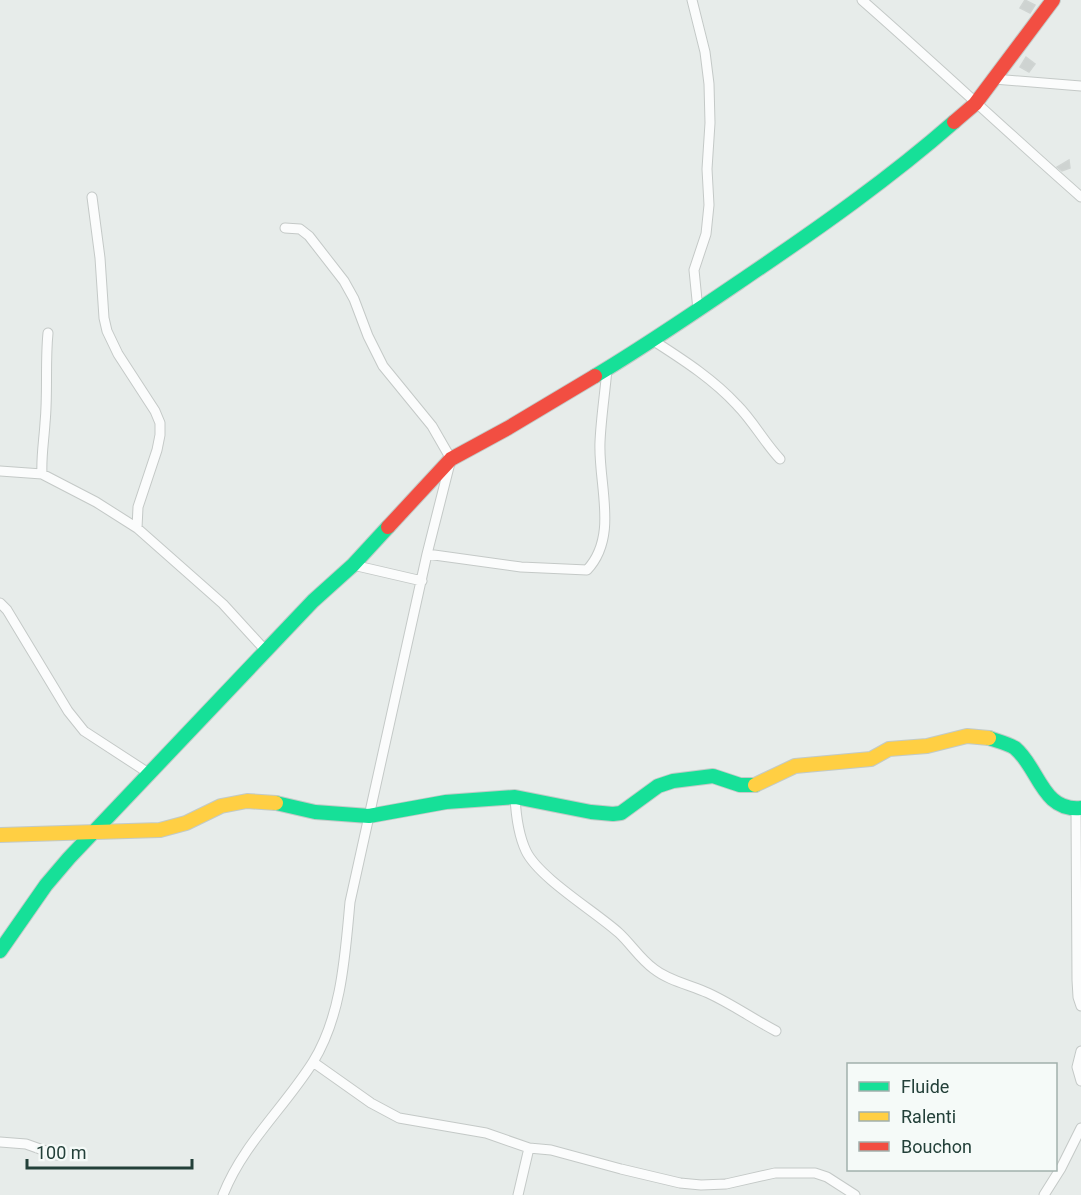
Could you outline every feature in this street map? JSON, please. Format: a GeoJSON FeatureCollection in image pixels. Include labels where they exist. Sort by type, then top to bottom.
{"type":"FeatureCollection","features":[{"type":"Feature","properties":{"kind":"street"},"geometry":{"type":"LineString","coordinates":[[692,0],[705,52],[710,123],[707,169],[709,205],[706,234],[694,270],[698,310]]}},
{"type":"Feature","properties":{"kind":"street"},"geometry":{"type":"LineString","coordinates":[[862,0],[1081,197]]}},
{"type":"Feature","properties":{"kind":"street"},"geometry":{"type":"LineString","coordinates":[[0,951],[46,885],[94,832],[313,601],[353,564],[451,459],[607,369],[698,310],[798,242],[911,159],[975,104],[1053,0]]}},
{"type":"Feature","properties":{"kind":"street"},"geometry":{"type":"LineString","coordinates":[[994,79],[1081,86]]}},
{"type":"Feature","properties":{"kind":"street"},"geometry":{"type":"LineString","coordinates":[[92,196],[106,331],[160,423],[157,450],[138,507],[137,528]]}},
{"type":"Feature","properties":{"kind":"street"},"geometry":{"type":"LineString","coordinates":[[223,1195],[239,1160],[313,1062],[335,1010],[350,902],[427,554],[451,459],[420,410],[383,366],[344,281],[309,236],[300,229],[285,228]]}},
{"type":"Feature","properties":{"kind":"street"},"geometry":{"type":"LineString","coordinates":[[42,474],[41,454],[45,423],[45,365],[48,333]]}},
{"type":"Feature","properties":{"kind":"street"},"geometry":{"type":"LineString","coordinates":[[653,338],[657,343],[691,364],[737,405],[780,459]]}},
{"type":"Feature","properties":{"kind":"street"},"geometry":{"type":"LineString","coordinates":[[427,554],[521,567],[587,570],[595,562],[603,545],[605,526],[600,443],[607,369]]}},
{"type":"Feature","properties":{"kind":"street"},"geometry":{"type":"LineString","coordinates":[[0,471],[42,474],[96,502],[137,528],[223,604],[266,651]]}},
{"type":"Feature","properties":{"kind":"street"},"geometry":{"type":"LineString","coordinates":[[353,564],[422,581]]}},
{"type":"Feature","properties":{"kind":"street"},"geometry":{"type":"LineString","coordinates":[[0,603],[7,610],[68,711],[84,731],[150,774]]}},
{"type":"Feature","properties":{"kind":"street"},"geometry":{"type":"LineString","coordinates":[[0,835],[37,832],[160,830],[186,823],[221,806],[247,801],[268,801],[315,812],[369,816],[446,802],[515,797],[613,814],[628,809],[658,786],[688,777],[713,776],[740,785],[754,786],[795,766],[871,759],[889,749],[927,746],[967,736],[982,736],[1008,744],[1017,750],[1052,801],[1079,808],[1077,980],[1081,1006]]}},
{"type":"Feature","properties":{"kind":"street"},"geometry":{"type":"LineString","coordinates":[[515,797],[517,823],[526,853],[542,870],[620,933],[653,969],[664,976],[731,1004],[750,1018],[776,1031]]}},
{"type":"Feature","properties":{"kind":"street"},"geometry":{"type":"LineString","coordinates":[[1081,1051],[1077,1067],[1081,1081]]}},
{"type":"Feature","properties":{"kind":"street"},"geometry":{"type":"LineString","coordinates":[[313,1062],[371,1103],[399,1118],[486,1133],[528,1148],[551,1150],[680,1183],[726,1184],[775,1173],[815,1173],[827,1177],[855,1195]]}},
{"type":"Feature","properties":{"kind":"street"},"geometry":{"type":"LineString","coordinates":[[1044,1195],[1081,1128]]}},
{"type":"Feature","properties":{"kind":"street"},"geometry":{"type":"LineString","coordinates":[[0,1142],[26,1144],[57,1155]]}},
{"type":"Feature","properties":{"kind":"street"},"geometry":{"type":"LineString","coordinates":[[518,1195],[528,1148]]}},
{"type":"Feature","properties":{"kind":"building"},"geometry":{"type":"Polygon","coordinates":[[[1025,0],[1035,5],[1030,13],[1020,8],[1025,0]]]}},
{"type":"Feature","properties":{"kind":"building"},"geometry":{"type":"Polygon","coordinates":[[[1026,57],[1035,64],[1029,72],[1020,67],[1026,57]]]}},
{"type":"Feature","properties":{"kind":"building"},"geometry":{"type":"Polygon","coordinates":[[[1069,160],[1070,168],[1062,171],[1057,167],[1069,160]]]}},
{"type":"Feature","properties":{"kind":"traffic: fast"},"geometry":{"type":"LineString","coordinates":[[595,376],[828,221],[905,163],[954,122]]}},
{"type":"Feature","properties":{"kind":"traffic: fast"},"geometry":{"type":"LineString","coordinates":[[0,951],[46,885],[69,858],[313,601],[353,565],[388,527]]}},
{"type":"Feature","properties":{"kind":"traffic: fast"},"geometry":{"type":"LineString","coordinates":[[989,738],[1015,748],[1023,756],[1049,796],[1058,803],[1081,808]]}},
{"type":"Feature","properties":{"kind":"traffic: fast"},"geometry":{"type":"LineString","coordinates":[[276,803],[315,812],[369,816],[446,802],[515,797],[613,814],[621,813],[658,786],[673,781],[713,776],[740,785],[755,785]]}},
{"type":"Feature","properties":{"kind":"traffic: slow"},"geometry":{"type":"LineString","coordinates":[[755,785],[795,766],[871,759],[889,749],[927,746],[967,736],[989,738]]}},
{"type":"Feature","properties":{"kind":"traffic: slow"},"geometry":{"type":"LineString","coordinates":[[0,835],[160,830],[186,823],[221,806],[247,801],[276,803]]}},
{"type":"Feature","properties":{"kind":"traffic: jam"},"geometry":{"type":"LineString","coordinates":[[954,122],[975,104],[1053,0]]}},
{"type":"Feature","properties":{"kind":"traffic: jam"},"geometry":{"type":"LineString","coordinates":[[388,527],[451,459],[595,376]]}}]}
